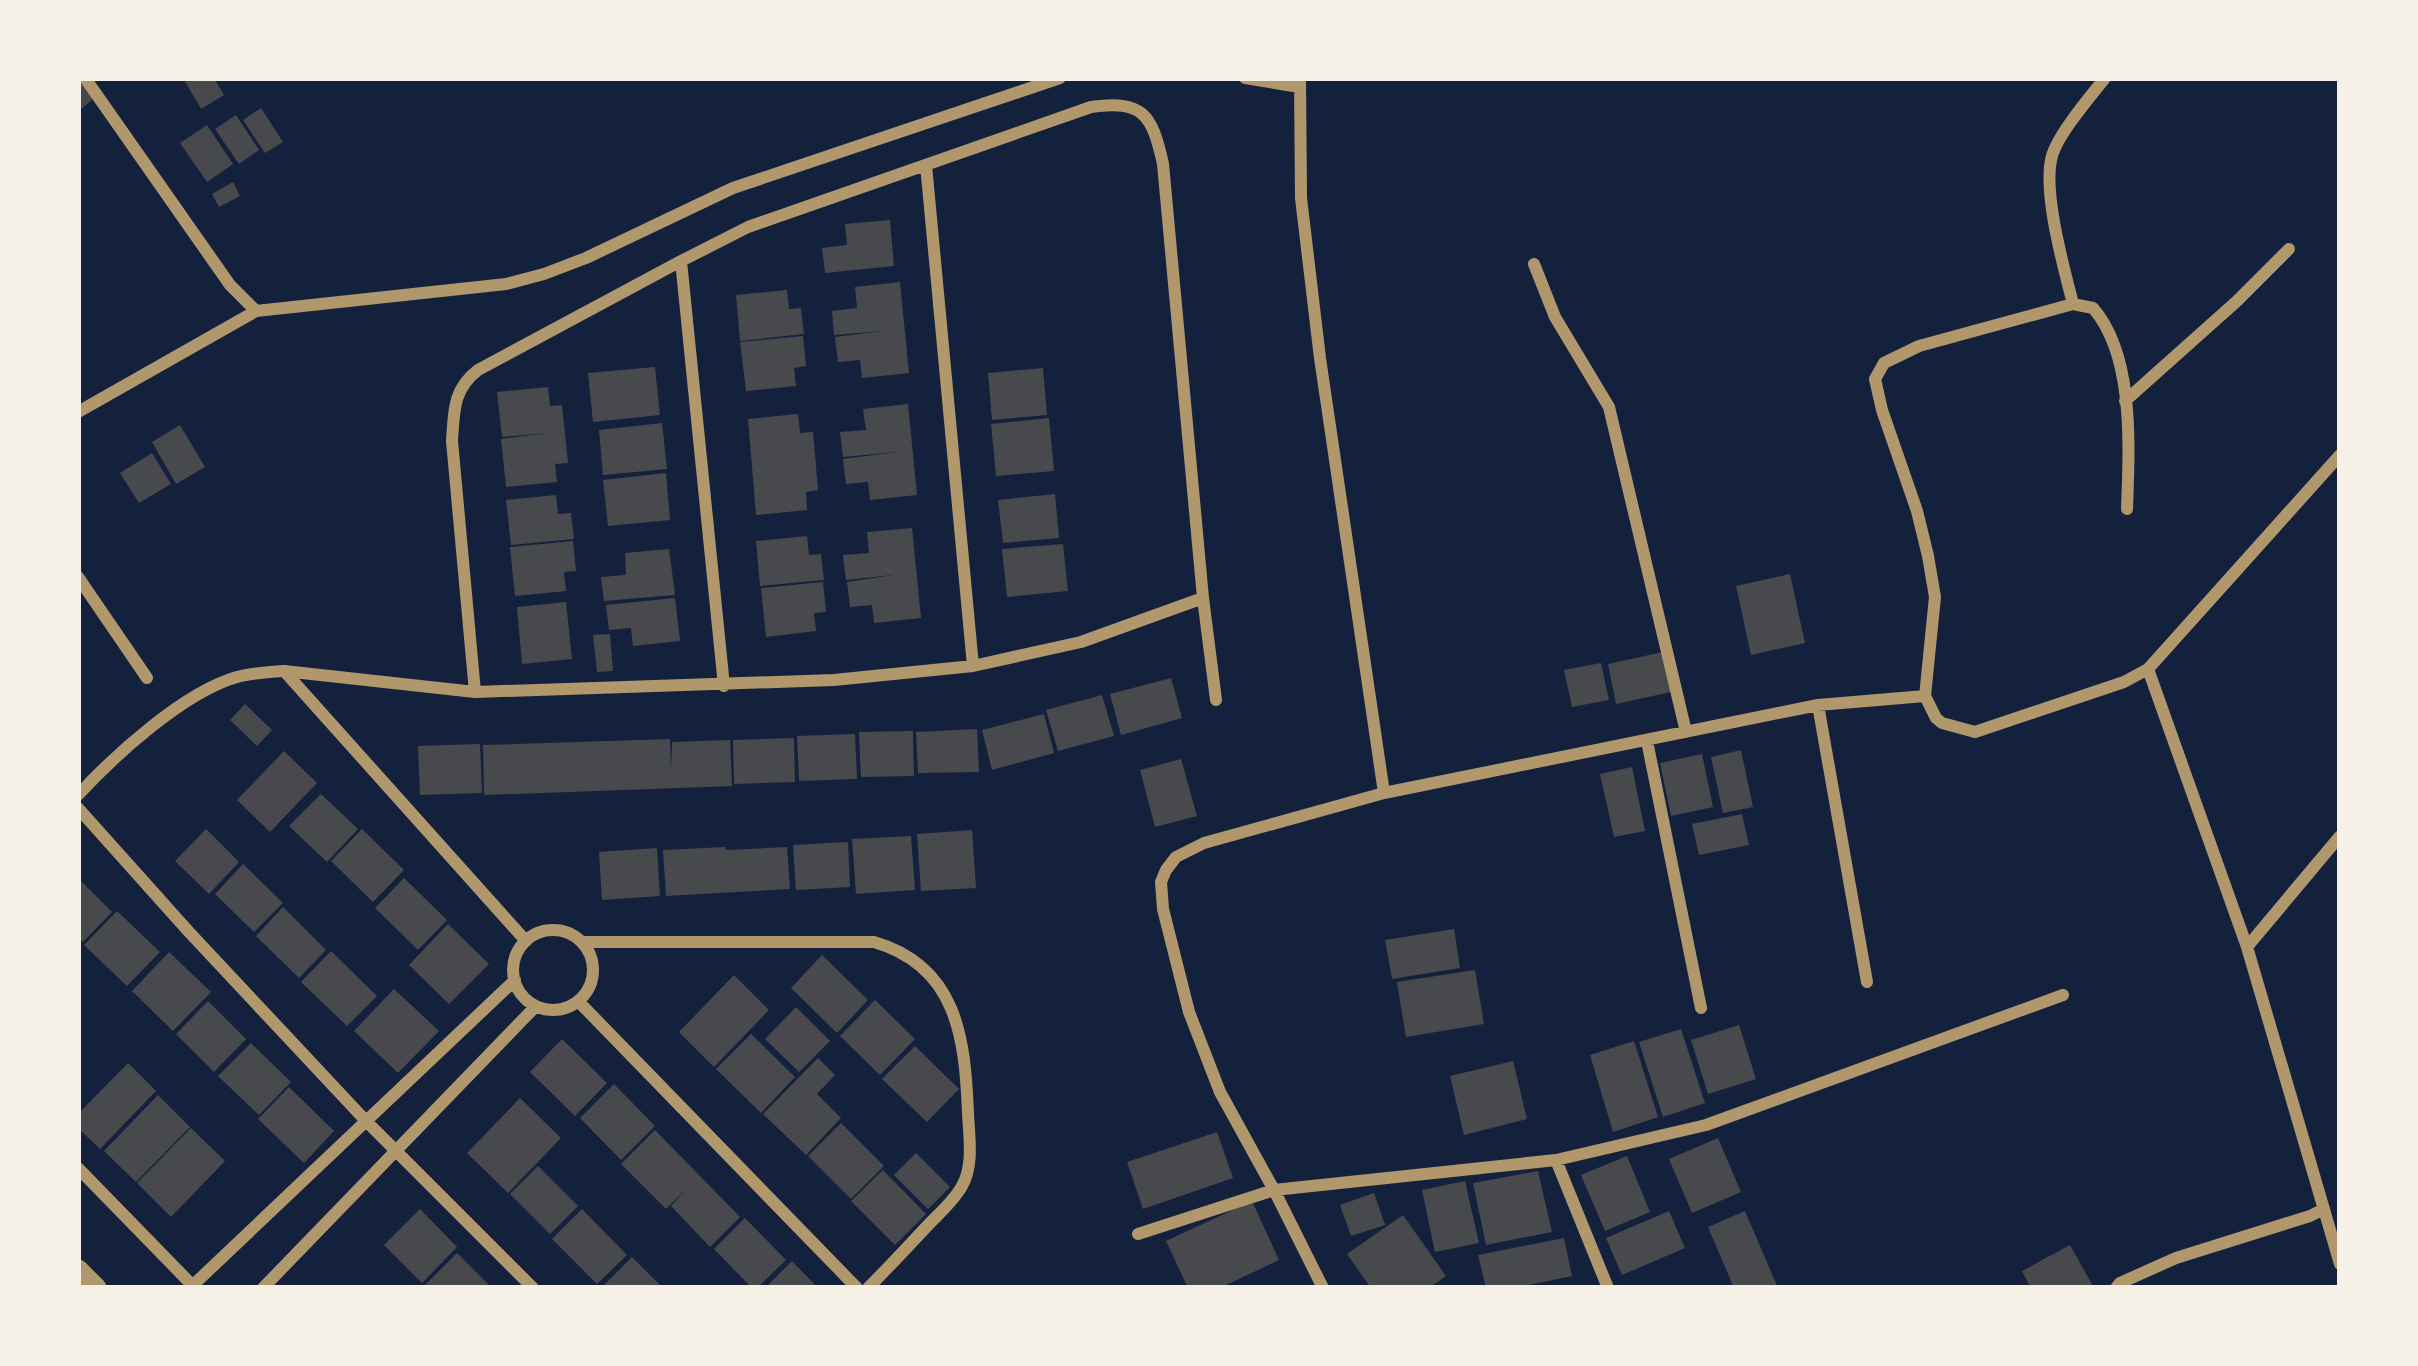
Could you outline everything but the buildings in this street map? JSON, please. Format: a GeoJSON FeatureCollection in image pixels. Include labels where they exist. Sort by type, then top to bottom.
{"type":"FeatureCollection","features":[{"type":"Feature","properties":{"kind":"street"},"geometry":{"type":"LineString","coordinates":[[85,78],[230,285],[256,311]]}},
{"type":"Feature","properties":{"kind":"street"},"geometry":{"type":"LineString","coordinates":[[78,412],[256,311],[506,284],[544,274],[733,188],[1060,78]]}},
{"type":"Feature","properties":{"kind":"street"},"geometry":{"type":"LineString","coordinates":[[1245,78],[1300,82],[1303,221],[1384,793]]}},
{"type":"Feature","properties":{"kind":"street"},"geometry":{"type":"LineString","coordinates":[[2073,304],[2053,210],[2052,155],[2105,78]]}},
{"type":"Feature","properties":{"kind":"street"},"geometry":{"type":"LineString","coordinates":[[475,692],[452,441],[459,390],[478,370],[748,227],[1091,107],[1115,104],[1131,106],[1148,122],[1163,164],[1216,700]]}},
{"type":"Feature","properties":{"kind":"street"},"geometry":{"type":"LineString","coordinates":[[926,165],[973,666]]}},
{"type":"Feature","properties":{"kind":"street"},"geometry":{"type":"LineString","coordinates":[[2125,400],[2289,249]]}},
{"type":"Feature","properties":{"kind":"street"},"geometry":{"type":"LineString","coordinates":[[681,261],[724,686]]}},
{"type":"Feature","properties":{"kind":"street"},"geometry":{"type":"LineString","coordinates":[[1534,264],[1556,316],[1609,407],[1686,732]]}},
{"type":"Feature","properties":{"kind":"street"},"geometry":{"type":"LineString","coordinates":[[2127,509],[2125,400],[2117,352],[2093,308],[2073,304],[1919,346],[1884,363],[1875,379],[1917,511],[1935,597],[1925,696],[1942,723],[1975,732],[2124,682],[2149,669],[2340,455]]}},
{"type":"Feature","properties":{"kind":"street"},"geometry":{"type":"LineString","coordinates":[[78,577],[147,678]]}},
{"type":"Feature","properties":{"kind":"street"},"geometry":{"type":"LineString","coordinates":[[78,795],[113,757],[214,686],[258,672],[475,692],[834,680],[973,666],[1081,642],[1203,598]]}},
{"type":"Feature","properties":{"kind":"street"},"geometry":{"type":"LineString","coordinates":[[2149,669],[2247,947],[2340,1264]]}},
{"type":"Feature","properties":{"kind":"street"},"geometry":{"type":"LineString","coordinates":[[284,671],[526,940]]}},
{"type":"Feature","properties":{"kind":"street"},"geometry":{"type":"LineString","coordinates":[[1323,1288],[1220,1092],[1189,1012],[1162,909],[1161,883],[1166,870],[1185,850],[1384,793],[1818,705],[1925,696]]}},
{"type":"Feature","properties":{"kind":"street"},"geometry":{"type":"LineString","coordinates":[[1818,705],[1867,982]]}},
{"type":"Feature","properties":{"kind":"street"},"geometry":{"type":"LineString","coordinates":[[1647,741],[1701,1007]]}},
{"type":"Feature","properties":{"kind":"street"},"geometry":{"type":"LineString","coordinates":[[78,808],[366,1121],[533,1288]]}},
{"type":"Feature","properties":{"kind":"street"},"geometry":{"type":"LineString","coordinates":[[2247,947],[2340,836]]}},
{"type":"Feature","properties":{"kind":"street"},"geometry":{"type":"LineString","coordinates":[[561,930],[583,942],[593,967],[592,980],[578,1001],[558,1010],[527,1000],[515,980],[514,966],[526,940],[561,930]]}},
{"type":"Feature","properties":{"kind":"street"},"geometry":{"type":"LineString","coordinates":[[583,942],[874,942],[898,949],[935,980],[952,1009],[962,1049],[968,1174],[948,1205],[868,1288]]}},
{"type":"Feature","properties":{"kind":"street"},"geometry":{"type":"LineString","coordinates":[[78,1168],[193,1287],[515,980]]}},
{"type":"Feature","properties":{"kind":"street"},"geometry":{"type":"LineString","coordinates":[[1138,1234],[1274,1190],[1556,1160],[1706,1124],[2063,995]]}},
{"type":"Feature","properties":{"kind":"street"},"geometry":{"type":"LineString","coordinates":[[578,1001],[857,1288]]}},
{"type":"Feature","properties":{"kind":"street"},"geometry":{"type":"LineString","coordinates":[[263,1288],[536,1006]]}},
{"type":"Feature","properties":{"kind":"street"},"geometry":{"type":"LineString","coordinates":[[1556,1160],[1608,1288]]}},
{"type":"Feature","properties":{"kind":"street"},"geometry":{"type":"LineString","coordinates":[[2116,1288],[2176,1258],[2324,1209]]}},
{"type":"Feature","properties":{"kind":"street"},"geometry":{"type":"LineString","coordinates":[[78,1270],[96,1288]]}}]}
